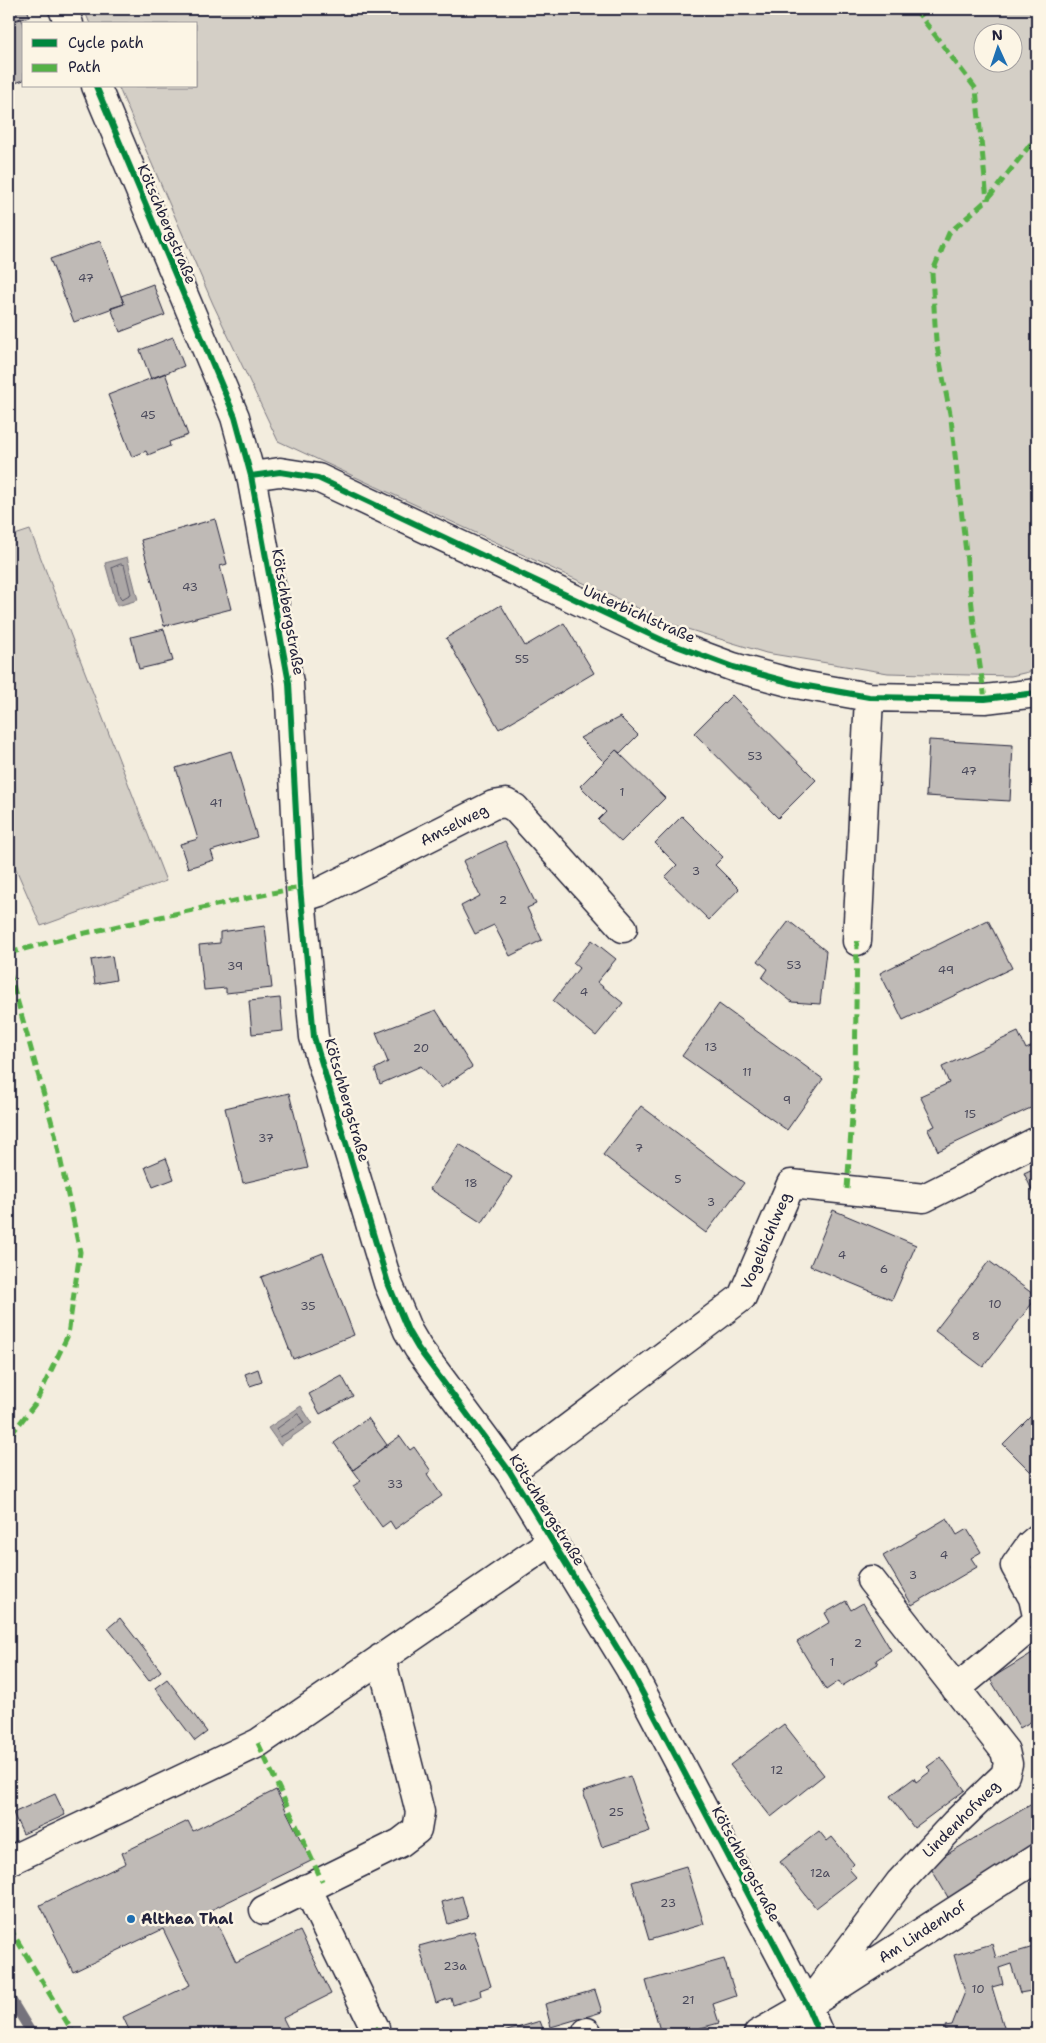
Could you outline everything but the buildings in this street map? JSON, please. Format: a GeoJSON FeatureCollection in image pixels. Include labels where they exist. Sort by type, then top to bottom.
{"type":"FeatureCollection","features":[{"type":"Feature","properties":{"kind":"street"},"geometry":{"type":"LineString","coordinates":[[63,9],[68,22]]}},
{"type":"Feature","properties":{"kind":"street","name":"Kötschbergstraße"},"geometry":{"type":"LineString","coordinates":[[97,88],[235,417],[251,476],[289,683],[301,898],[314,1037],[388,1283],[408,1331],[418,1348],[510,1472],[630,1669],[807,2006],[819,2034]]}},
{"type":"Feature","properties":{"kind":"street","name":"Unterbichlstraße"},"geometry":{"type":"LineString","coordinates":[[251,476],[280,472],[318,478],[666,642],[733,667],[796,684],[869,697],[985,699],[1037,693]]}},
{"type":"Feature","properties":{"kind":"street"},"geometry":{"type":"LineString","coordinates":[[857,941],[869,697]]}},
{"type":"Feature","properties":{"kind":"street","name":"Amselweg"},"geometry":{"type":"LineString","coordinates":[[301,898],[320,892],[493,806],[506,803],[515,808],[623,928]]}},
{"type":"Feature","properties":{"kind":"street","name":"Vogelbichlweg"},"geometry":{"type":"LineString","coordinates":[[510,1472],[742,1297],[790,1184],[924,1198],[1037,1141]]}},
{"type":"Feature","properties":{"kind":"street"},"geometry":{"type":"LineString","coordinates":[[956,1689],[1035,1623],[1037,1617],[1032,1598],[1016,1566],[1030,1545],[1037,1539]]}},
{"type":"Feature","properties":{"kind":"street"},"geometry":{"type":"LineString","coordinates":[[9,1861],[258,1743],[552,1541]]}},
{"type":"Feature","properties":{"kind":"street","name":"Lindenhofweg"},"geometry":{"type":"LineString","coordinates":[[807,2006],[900,1882],[954,1823],[1005,1775],[1008,1764],[1005,1751],[871,1580]]}},
{"type":"Feature","properties":{"kind":"street"},"geometry":{"type":"LineString","coordinates":[[264,1910],[400,1843],[416,1830],[420,1812],[381,1658]]}},
{"type":"Feature","properties":{"kind":"street","name":"Am Lindenhof"},"geometry":{"type":"LineString","coordinates":[[758,2034],[807,2006],[1037,1858]]}},
{"type":"Feature","properties":{"kind":"street"},"geometry":{"type":"LineString","coordinates":[[307,1888],[375,2028]]}},
{"type":"Feature","properties":{"kind":"shaded area"},"geometry":{"type":"Polygon","coordinates":[[[84,9],[1037,9],[1037,670],[1011,676],[888,673],[766,653],[674,625],[278,441],[213,304],[119,88],[198,88],[198,22],[89,22],[84,9]]]}},
{"type":"Feature","properties":{"kind":"shaded area"},"geometry":{"type":"Polygon","coordinates":[[[30,530],[166,881],[41,926],[9,853],[9,537],[30,530]]]}},
{"type":"Feature","properties":{"kind":"water"},"geometry":{"type":"Polygon","coordinates":[[[127,557],[138,600],[117,606],[105,563],[127,557]]]}},
{"type":"Feature","properties":{"kind":"water"},"geometry":{"type":"Polygon","coordinates":[[[301,1406],[312,1423],[280,1445],[268,1428],[301,1406]]]}},
{"type":"Feature","properties":{"kind":"waterway"},"geometry":{"type":"LineString","coordinates":[[9,1996],[32,2034]]}},
{"type":"Feature","properties":{"kind":"marked path"},"geometry":{"type":"LineString","coordinates":[[915,9],[976,89],[987,200]]}},
{"type":"Feature","properties":{"kind":"marked path"},"geometry":{"type":"LineString","coordinates":[[985,699],[975,633],[951,419],[936,341],[932,273],[949,233],[987,200],[1037,136]]}},
{"type":"Feature","properties":{"kind":"marked path"},"geometry":{"type":"LineString","coordinates":[[9,953],[81,934],[300,887]]}},
{"type":"Feature","properties":{"kind":"marked path"},"geometry":{"type":"LineString","coordinates":[[847,1189],[855,1074],[857,941]]}},
{"type":"Feature","properties":{"kind":"marked path"},"geometry":{"type":"LineString","coordinates":[[9,971],[55,1134],[80,1252],[68,1335],[35,1404],[9,1437]]}},
{"type":"Feature","properties":{"kind":"marked path"},"geometry":{"type":"LineString","coordinates":[[258,1743],[322,1881]]}},
{"type":"Feature","properties":{"kind":"marked path"},"geometry":{"type":"LineString","coordinates":[[9,1927],[74,2034]]}},
{"type":"Feature","properties":{"kind":"marked path"},"geometry":{"type":"LineString","coordinates":[[375,2028],[384,2034]]}},
{"type":"Feature","properties":{"kind":"cycle path"},"geometry":{"type":"LineString","coordinates":[[97,88],[235,417],[251,476],[289,683],[300,887],[314,1037],[388,1283],[408,1331],[418,1348],[510,1472],[630,1669],[807,2006],[819,2034]]}},
{"type":"Feature","properties":{"kind":"cycle path"},"geometry":{"type":"LineString","coordinates":[[251,476],[280,472],[318,478],[666,642],[733,667],[796,684],[869,697],[985,699],[1037,693]]}},
{"type":"Feature","properties":{"kind":"place","name":"Althea Thal"},"geometry":{"type":"Point","coordinates":[131,1919]}}]}
